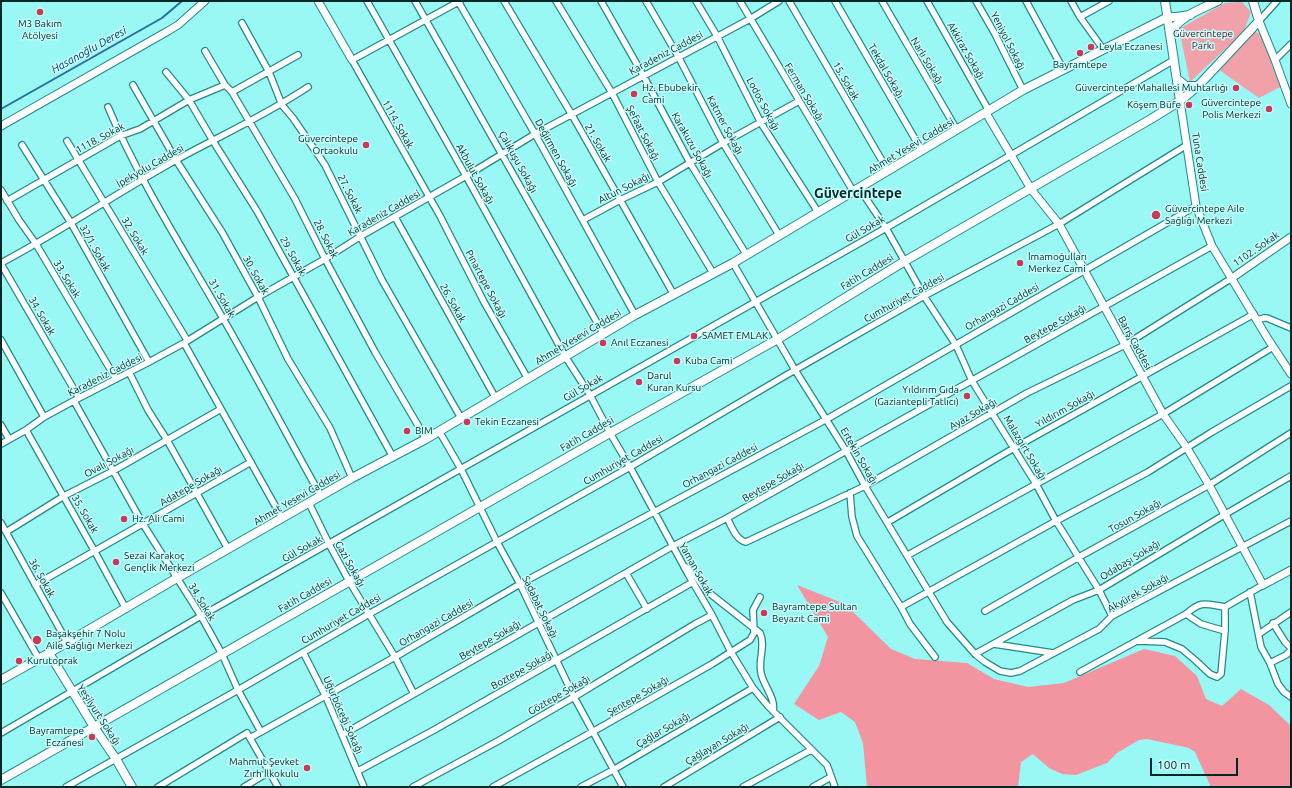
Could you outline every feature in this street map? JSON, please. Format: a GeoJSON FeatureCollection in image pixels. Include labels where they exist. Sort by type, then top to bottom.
{"type":"FeatureCollection","features":[{"type":"Feature","properties":{"kind":"main road"},"geometry":{"type":"LineString","coordinates":[[1166,1],[1176,13],[1187,16]]}},
{"type":"Feature","properties":{"kind":"main road","name":"Tuna Caddesi"},"geometry":{"type":"LineString","coordinates":[[1166,1],[1180,101]]}},
{"type":"Feature","properties":{"kind":"main road"},"geometry":{"type":"LineString","coordinates":[[1170,33],[1177,24],[1187,16],[1218,1]]}},
{"type":"Feature","properties":{"kind":"main road"},"geometry":{"type":"LineString","coordinates":[[1252,3],[1259,21]]}},
{"type":"Feature","properties":{"kind":"main road"},"geometry":{"type":"LineString","coordinates":[[1168,17],[1187,16]]}},
{"type":"Feature","properties":{"kind":"main road","name":"Ahmet Yesevi Caddesi"},"geometry":{"type":"LineString","coordinates":[[2,678],[39,659],[309,502],[426,439],[603,333],[733,263],[1023,90],[1168,17]]}},
{"type":"Feature","properties":{"kind":"main road","name":"Fatih Caddesi"},"geometry":{"type":"LineString","coordinates":[[1,780],[349,581],[778,339],[905,261],[1151,119],[1180,101],[1198,86],[1259,21]]}},
{"type":"Feature","properties":{"kind":"main road"},"geometry":{"type":"LineString","coordinates":[[1177,79],[1186,86],[1198,86]]}},
{"type":"Feature","properties":{"kind":"main road","name":"Yeşilyurt Sokağı"},"geometry":{"type":"LineString","coordinates":[[49,653],[132,787]]}},
{"type":"Feature","properties":{"kind":"street"},"geometry":{"type":"LineString","coordinates":[[1,126],[168,32],[205,1]]}},
{"type":"Feature","properties":{"kind":"street"},"geometry":{"type":"LineString","coordinates":[[318,1],[352,60],[459,1]]}},
{"type":"Feature","properties":{"kind":"street","name":"Akbulut Sokağı"},"geometry":{"type":"LineString","coordinates":[[367,1],[466,176],[565,356]]}},
{"type":"Feature","properties":{"kind":"street","name":"Çalıkuşu Sokağı"},"geometry":{"type":"LineString","coordinates":[[415,1],[603,333]]}},
{"type":"Feature","properties":{"kind":"street","name":"Değirmen Sokağı"},"geometry":{"type":"LineString","coordinates":[[459,1],[535,134],[635,315]]}},
{"type":"Feature","properties":{"kind":"street","name":"21. Sokak"},"geometry":{"type":"LineString","coordinates":[[504,1],[572,115],[674,294]]}},
{"type":"Feature","properties":{"kind":"street","name":"Şefaat Sokağı"},"geometry":{"type":"LineString","coordinates":[[556,1],[612,93],[658,182],[713,274]]}},
{"type":"Feature","properties":{"kind":"street","name":"Karakuzu Sokağı"},"geometry":{"type":"LineString","coordinates":[[601,1],[690,163],[746,254]]}},
{"type":"Feature","properties":{"kind":"street","name":"Katmer Sokağı"},"geometry":{"type":"LineString","coordinates":[[646,1],[678,56],[723,143],[779,235]]}},
{"type":"Feature","properties":{"kind":"street","name":"Lodos Sokağı"},"geometry":{"type":"LineString","coordinates":[[696,1],[717,36],[762,122],[818,212]]}},
{"type":"Feature","properties":{"kind":"street","name":"Ferman Sokağı"},"geometry":{"type":"LineString","coordinates":[[740,1],[799,101],[856,190]]}},
{"type":"Feature","properties":{"kind":"street","name":"Karadeniz Caddesi"},"geometry":{"type":"LineString","coordinates":[[1,444],[26,430],[44,417],[149,362],[258,296],[325,259],[361,236],[466,176],[535,134],[678,56],[750,19],[779,1]]}},
{"type":"Feature","properties":{"kind":"street","name":"15. Sokak"},"geometry":{"type":"LineString","coordinates":[[789,1],[888,171]]}},
{"type":"Feature","properties":{"kind":"street","name":"Tekdal Sokağı"},"geometry":{"type":"LineString","coordinates":[[835,1],[922,150]]}},
{"type":"Feature","properties":{"kind":"street","name":"Narlı Sokağı"},"geometry":{"type":"LineString","coordinates":[[882,1],[957,130]]}},
{"type":"Feature","properties":{"kind":"street","name":"Akkiraz Sokağı"},"geometry":{"type":"LineString","coordinates":[[927,1],[987,112]]}},
{"type":"Feature","properties":{"kind":"street","name":"Yeniyol Sokağı"},"geometry":{"type":"LineString","coordinates":[[976,1],[1023,90]]}},
{"type":"Feature","properties":{"kind":"street"},"geometry":{"type":"LineString","coordinates":[[1026,1],[1063,70]]}},
{"type":"Feature","properties":{"kind":"street"},"geometry":{"type":"LineString","coordinates":[[1071,1],[1080,17],[1103,49]]}},
{"type":"Feature","properties":{"kind":"street"},"geometry":{"type":"LineString","coordinates":[[1080,17],[1109,1]]}},
{"type":"Feature","properties":{"kind":"street"},"geometry":{"type":"LineString","coordinates":[[1277,1],[1259,21],[1291,103]]}},
{"type":"Feature","properties":{"kind":"street","name":"27. Sokak"},"geometry":{"type":"LineString","coordinates":[[242,23],[269,72],[282,105],[293,118],[325,165],[382,280],[461,418]]}},
{"type":"Feature","properties":{"kind":"street"},"geometry":{"type":"LineString","coordinates":[[1275,60],[1291,44]]}},
{"type":"Feature","properties":{"kind":"street","name":"28. Sokak"},"geometry":{"type":"LineString","coordinates":[[205,51],[225,85],[232,92],[295,198],[325,259],[375,352],[426,439]]}},
{"type":"Feature","properties":{"kind":"street"},"geometry":{"type":"LineString","coordinates":[[232,92],[298,55]]}},
{"type":"Feature","properties":{"kind":"street","name":"1114. Sokak"},"geometry":{"type":"LineString","coordinates":[[352,60],[429,197]]}},
{"type":"Feature","properties":{"kind":"street","name":"Gül Sokak"},"geometry":{"type":"LineString","coordinates":[[1,733],[201,616],[886,228],[1010,154],[1174,60]]}},
{"type":"Feature","properties":{"kind":"street","name":"29. Sokak"},"geometry":{"type":"LineString","coordinates":[[166,72],[189,100],[257,211],[393,457]]}},
{"type":"Feature","properties":{"kind":"street","name":"30. Sokak"},"geometry":{"type":"LineString","coordinates":[[133,85],[176,160],[222,232],[258,296],[288,359],[330,428],[352,478]]}},
{"type":"Feature","properties":{"kind":"street","name":"1118. Sokak"},"geometry":{"type":"LineString","coordinates":[[7,201],[120,136],[140,129],[189,100],[225,85]]}},
{"type":"Feature","properties":{"kind":"street","name":"İpekyolu Caddesi"},"geometry":{"type":"LineString","coordinates":[[1,264],[176,160],[282,105],[308,87]]}},
{"type":"Feature","properties":{"kind":"street","name":"Altun Sokağı"},"geometry":{"type":"LineString","coordinates":[[583,220],[658,182],[723,143],[799,101]]}},
{"type":"Feature","properties":{"kind":"street","name":"Tuna Caddesi"},"geometry":{"type":"LineString","coordinates":[[1180,101],[1196,206],[1212,246],[1291,374]]}},
{"type":"Feature","properties":{"kind":"street","name":"31. Sokak"},"geometry":{"type":"LineString","coordinates":[[108,107],[120,136],[143,180],[223,317],[321,496]]}},
{"type":"Feature","properties":{"kind":"street","name":"Barış Caddesi"},"geometry":{"type":"LineString","coordinates":[[987,112],[1031,189],[1059,224],[1163,414],[1187,448],[1263,585]]}},
{"type":"Feature","properties":{"kind":"street","name":"32. Sokak"},"geometry":{"type":"LineString","coordinates":[[67,141],[185,341],[282,518]]}},
{"type":"Feature","properties":{"kind":"street","name":"32/1. Sokak"},"geometry":{"type":"LineString","coordinates":[[22,145],[71,223],[149,362]]}},
{"type":"Feature","properties":{"kind":"street","name":"Cumhuriyet Caddesi"},"geometry":{"type":"LineString","coordinates":[[66,787],[630,467],[924,296],[1059,224],[1187,145]]}},
{"type":"Feature","properties":{"kind":"street","name":"33. Sokak"},"geometry":{"type":"LineString","coordinates":[[1,190],[36,244],[116,379]]}},
{"type":"Feature","properties":{"kind":"street","name":"Malazgirt Sokağı"},"geometry":{"type":"LineString","coordinates":[[856,190],[886,228],[924,296],[956,345],[972,381],[1036,484],[1056,521],[1099,590],[1112,616]]}},
{"type":"Feature","properties":{"kind":"street","name":"Pınartepe Sokağı"},"geometry":{"type":"LineString","coordinates":[[429,197],[484,302],[528,379]]}},
{"type":"Feature","properties":{"kind":"street","name":"Orhangazi Caddesi"},"geometry":{"type":"LineString","coordinates":[[158,787],[249,736],[262,732],[326,697],[520,584],[827,419],[1196,206]]}},
{"type":"Feature","properties":{"kind":"street","name":"26. Sokak"},"geometry":{"type":"LineString","coordinates":[[395,217],[495,397]]}},
{"type":"Feature","properties":{"kind":"street","name":"1102. Sokak"},"geometry":{"type":"LineString","coordinates":[[1232,278],[1291,237]]}},
{"type":"Feature","properties":{"kind":"street","name":"Beytepe Sokağı"},"geometry":{"type":"LineString","coordinates":[[342,735],[673,546],[727,518],[846,450],[972,381],[1008,359],[1212,246]]}},
{"type":"Feature","properties":{"kind":"street","name":"Ertekin Sokağı"},"geometry":{"type":"LineString","coordinates":[[733,263],[795,370],[846,450],[865,486],[947,622],[976,654]]}},
{"type":"Feature","properties":{"kind":"street","name":"34. Sokak"},"geometry":{"type":"LineString","coordinates":[[1,264],[77,399],[113,471],[143,524],[201,616],[222,654],[238,690],[262,732]]}},
{"type":"Feature","properties":{"kind":"street","name":"Ayaz Sokağı"},"geometry":{"type":"LineString","coordinates":[[727,518],[739,539],[746,542],[865,486],[1027,393],[1125,345],[1232,278]]}},
{"type":"Feature","properties":{"kind":"street"},"geometry":{"type":"LineString","coordinates":[[1255,317],[1267,318],[1291,328]]}},
{"type":"Feature","properties":{"kind":"street","name":"Yıldırım Sokağı"},"geometry":{"type":"LineString","coordinates":[[888,522],[1014,448],[1142,376],[1255,317]]}},
{"type":"Feature","properties":{"kind":"street"},"geometry":{"type":"LineString","coordinates":[[1,340],[44,417]]}},
{"type":"Feature","properties":{"kind":"street"},"geometry":{"type":"LineString","coordinates":[[908,555],[1163,414],[1273,347]]}},
{"type":"Feature","properties":{"kind":"street","name":"Yaman Sokak"},"geometry":{"type":"LineString","coordinates":[[565,356],[590,395],[731,652],[753,688],[827,765],[835,787]]}},
{"type":"Feature","properties":{"kind":"street"},"geometry":{"type":"LineString","coordinates":[[129,372],[148,410],[167,440],[228,549]]}},
{"type":"Feature","properties":{"kind":"street"},"geometry":{"type":"LineString","coordinates":[[901,607],[1148,472],[1291,386]]}},
{"type":"Feature","properties":{"kind":"street","name":"Ovalı Sokağı"},"geometry":{"type":"LineString","coordinates":[[6,532],[64,496],[113,471],[221,409]]}},
{"type":"Feature","properties":{"kind":"street"},"geometry":{"type":"LineString","coordinates":[[1,425],[9,439]]}},
{"type":"Feature","properties":{"kind":"street","name":"35. Sokak"},"geometry":{"type":"LineString","coordinates":[[26,430],[126,609]]}},
{"type":"Feature","properties":{"kind":"street","name":"Sadabat Sokağı"},"geometry":{"type":"LineString","coordinates":[[439,431],[461,469],[497,542],[520,584],[574,697],[623,787]]}},
{"type":"Feature","properties":{"kind":"street","name":"Tosun Sokağı"},"geometry":{"type":"LineString","coordinates":[[985,611],[1208,485],[1291,433]]}},
{"type":"Feature","properties":{"kind":"street","name":"Adatepe Sokağı"},"geometry":{"type":"LineString","coordinates":[[35,585],[251,462]]}},
{"type":"Feature","properties":{"kind":"street","name":"Odabaşı Sokağı"},"geometry":{"type":"LineString","coordinates":[[976,654],[1073,600],[1099,590],[1291,476]]}},
{"type":"Feature","properties":{"kind":"street"},"geometry":{"type":"LineString","coordinates":[[850,493],[852,517],[857,536],[910,624],[935,657]]}},
{"type":"Feature","properties":{"kind":"street","name":"Gazi Sokağı"},"geometry":{"type":"LineString","coordinates":[[309,502],[349,581],[395,657],[414,694]]}},
{"type":"Feature","properties":{"kind":"street","name":"Akyürek Sokağı"},"geometry":{"type":"LineString","coordinates":[[976,654],[1000,671],[1020,671],[1099,629],[1112,616],[1291,521]]}},
{"type":"Feature","properties":{"kind":"street","name":"36. Sokak"},"geometry":{"type":"LineString","coordinates":[[1,523],[67,642]]}},
{"type":"Feature","properties":{"kind":"street"},"geometry":{"type":"LineString","coordinates":[[683,565],[691,569],[702,587],[760,633],[763,644],[760,668],[762,678],[772,699],[774,706],[773,710]]}},
{"type":"Feature","properties":{"kind":"street"},"geometry":{"type":"LineString","coordinates":[[1080,672],[1186,614],[1196,606],[1203,604],[1224,607],[1291,570]]}},
{"type":"Feature","properties":{"kind":"street"},"geometry":{"type":"LineString","coordinates":[[626,573],[647,609]]}},
{"type":"Feature","properties":{"kind":"street","name":"Boztepe Sokağı"},"geometry":{"type":"LineString","coordinates":[[358,771],[434,730],[693,582]]}},
{"type":"Feature","properties":{"kind":"street"},"geometry":{"type":"LineString","coordinates":[[1250,592],[1261,647],[1270,663],[1278,684],[1284,692],[1291,697]]}},
{"type":"Feature","properties":{"kind":"street"},"geometry":{"type":"LineString","coordinates":[[1,594],[39,659]]}},
{"type":"Feature","properties":{"kind":"street","name":"Şentepe Sokağı"},"geometry":{"type":"LineString","coordinates":[[493,787],[594,732],[750,640],[754,633],[753,610],[760,597]]}},
{"type":"Feature","properties":{"kind":"street"},"geometry":{"type":"LineString","coordinates":[[1137,641],[1165,642],[1182,649],[1210,674],[1217,677],[1220,674],[1224,631],[1224,607]]}},
{"type":"Feature","properties":{"kind":"street"},"geometry":{"type":"LineString","coordinates":[[1259,634],[1291,612]]}},
{"type":"Feature","properties":{"kind":"street"},"geometry":{"type":"LineString","coordinates":[[1186,614],[1201,624],[1224,631]]}},
{"type":"Feature","properties":{"kind":"street","name":"Göztepe Sokağı"},"geometry":{"type":"LineString","coordinates":[[413,787],[498,741],[712,615]]}},
{"type":"Feature","properties":{"kind":"street"},"geometry":{"type":"LineString","coordinates":[[1270,663],[1286,655],[1291,649],[1273,624]]}},
{"type":"Feature","properties":{"kind":"street"},"geometry":{"type":"LineString","coordinates":[[994,644],[1053,653]]}},
{"type":"Feature","properties":{"kind":"street","name":"Uğurböceği Sokağı"},"geometry":{"type":"LineString","coordinates":[[303,652],[326,697],[364,787]]}},
{"type":"Feature","properties":{"kind":"street","name":"Çağlar Sokağı"},"geometry":{"type":"LineString","coordinates":[[581,787],[613,770],[753,688]]}},
{"type":"Feature","properties":{"kind":"street","name":"Çağlayan Sokağı"},"geometry":{"type":"LineString","coordinates":[[664,787],[780,717]]}},
{"type":"Feature","properties":{"kind":"street"},"geometry":{"type":"LineString","coordinates":[[249,736],[278,787]]}},
{"type":"Feature","properties":{"kind":"street"},"geometry":{"type":"LineString","coordinates":[[743,787],[811,750]]}},
{"type":"Feature","properties":{"kind":"street"},"geometry":{"type":"LineString","coordinates":[[244,787],[269,772]]}},
{"type":"Feature","properties":{"kind":"street"},"geometry":{"type":"LineString","coordinates":[[813,787],[831,777]]}},
{"type":"Feature","properties":{"kind":"green space","name":"Güvercintepe Parkı"},"geometry":{"type":"Polygon","coordinates":[[[1242,2],[1251,12],[1244,31],[1190,82],[1179,29],[1225,3],[1242,2]]]}},
{"type":"Feature","properties":{"kind":"green space"},"geometry":{"type":"Polygon","coordinates":[[[1254,31],[1263,36],[1282,86],[1259,98],[1215,67],[1254,31]]]}},
{"type":"Feature","properties":{"kind":"shaded area"},"geometry":{"type":"Polygon","coordinates":[[[797,585],[845,604],[891,649],[915,659],[967,663],[994,679],[1028,687],[1064,683],[1144,649],[1175,656],[1197,676],[1206,699],[1222,706],[1241,689],[1269,705],[1291,726],[1291,787],[1211,787],[1195,752],[1189,748],[1147,739],[1139,740],[1117,753],[1107,763],[1076,775],[1062,774],[1049,768],[1033,754],[1021,762],[1018,787],[867,787],[863,743],[855,722],[841,712],[819,720],[794,704],[819,666],[828,637],[797,585]]]}},
{"type":"Feature","properties":{"kind":"waterway","name":"Hasanoğlu Deresi"},"geometry":{"type":"LineString","coordinates":[[1,109],[162,18],[182,1]]}},
{"type":"Feature","properties":{"kind":"place","name":"M3 Bakım Atölyesi"},"geometry":{"type":"Point","coordinates":[40,12]}},
{"type":"Feature","properties":{"kind":"place","name":"Leyla Eczanesi"},"geometry":{"type":"Point","coordinates":[1091,47]}},
{"type":"Feature","properties":{"kind":"place","name":"Bayramtepe"},"geometry":{"type":"Point","coordinates":[1080,53]}},
{"type":"Feature","properties":{"kind":"place","name":"Güvercintepe Mahallesi Muhtarlığı"},"geometry":{"type":"Point","coordinates":[1236,88]}},
{"type":"Feature","properties":{"kind":"place","name":"Hz. Ebubekir Cami"},"geometry":{"type":"Point","coordinates":[634,94]}},
{"type":"Feature","properties":{"kind":"place","name":"Köşem Büfe"},"geometry":{"type":"Point","coordinates":[1189,105]}},
{"type":"Feature","properties":{"kind":"place","name":"Güvercintepe Polis Merkezi"},"geometry":{"type":"Point","coordinates":[1269,109]}},
{"type":"Feature","properties":{"kind":"place","name":"Güvercintepe Ortaokulu"},"geometry":{"type":"Point","coordinates":[366,145]}},
{"type":"Feature","properties":{"kind":"place","name":"Güvercintepe Aile Sağlığı Merkezi"},"geometry":{"type":"Point","coordinates":[1156,215]}},
{"type":"Feature","properties":{"kind":"place","name":"İmamoğulları Merkez Cami"},"geometry":{"type":"Point","coordinates":[1020,263]}},
{"type":"Feature","properties":{"kind":"place","name":"SAMET EMLAK"},"geometry":{"type":"Point","coordinates":[694,336]}},
{"type":"Feature","properties":{"kind":"place","name":"Anıl Eczanesi"},"geometry":{"type":"Point","coordinates":[603,343]}},
{"type":"Feature","properties":{"kind":"place","name":"Kuba Cami"},"geometry":{"type":"Point","coordinates":[677,361]}},
{"type":"Feature","properties":{"kind":"place","name":"Darul Kuran Kursu"},"geometry":{"type":"Point","coordinates":[639,382]}},
{"type":"Feature","properties":{"kind":"place","name":"Yıldırım Gıda (Gaziantepli Tatlıcı)"},"geometry":{"type":"Point","coordinates":[967,396]}},
{"type":"Feature","properties":{"kind":"place","name":"Tekin Eczanesi"},"geometry":{"type":"Point","coordinates":[467,422]}},
{"type":"Feature","properties":{"kind":"place","name":"BIM"},"geometry":{"type":"Point","coordinates":[407,431]}},
{"type":"Feature","properties":{"kind":"place","name":"Hz. Ali Cami"},"geometry":{"type":"Point","coordinates":[124,519]}},
{"type":"Feature","properties":{"kind":"place","name":"Sezai Karakoç Gençlik Merkezi"},"geometry":{"type":"Point","coordinates":[116,562]}},
{"type":"Feature","properties":{"kind":"place","name":"Bayramtepe Sultan Beyazıt Cami"},"geometry":{"type":"Point","coordinates":[764,613]}},
{"type":"Feature","properties":{"kind":"place","name":"Başakşehir 7 Nolu Aile Sağlığı Merkezi"},"geometry":{"type":"Point","coordinates":[37,640]}},
{"type":"Feature","properties":{"kind":"place","name":"Kurutoprak"},"geometry":{"type":"Point","coordinates":[19,661]}},
{"type":"Feature","properties":{"kind":"place","name":"Bayramtepe Eczanesi"},"geometry":{"type":"Point","coordinates":[92,737]}},
{"type":"Feature","properties":{"kind":"place","name":"Mahmut Şevket Zırh İlkokulu"},"geometry":{"type":"Point","coordinates":[307,768]}},
{"type":"Feature","properties":{"kind":"district","name":"Güvercintepe"},"geometry":{"type":"Point","coordinates":[858,193]}}]}
